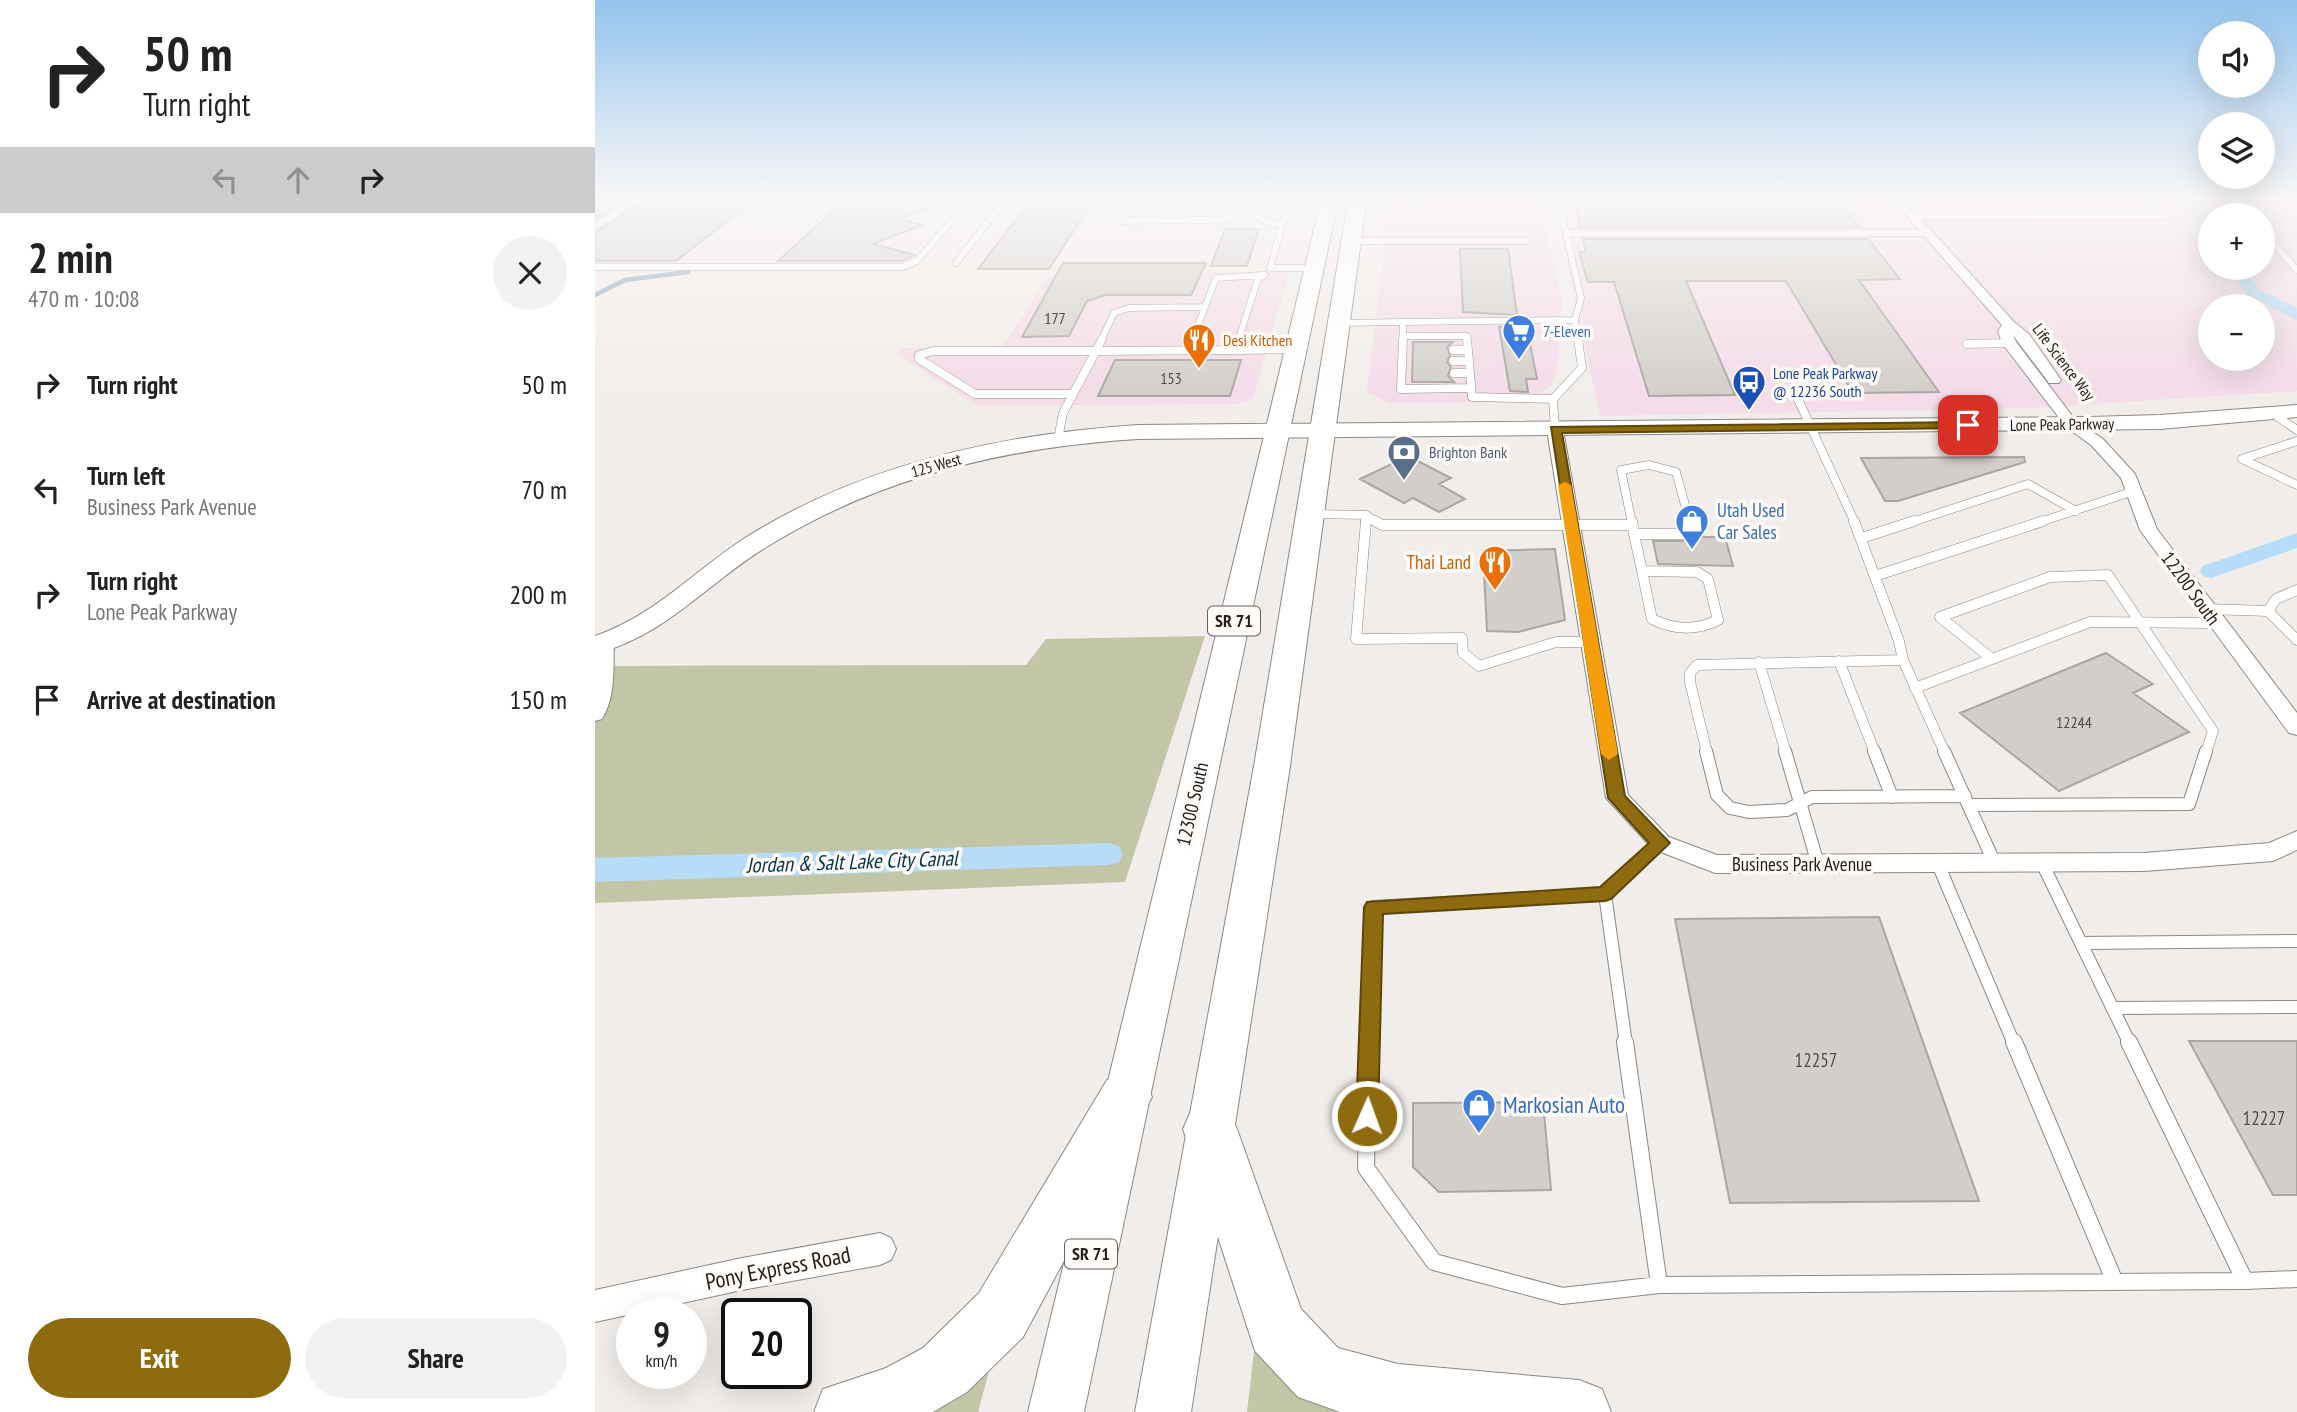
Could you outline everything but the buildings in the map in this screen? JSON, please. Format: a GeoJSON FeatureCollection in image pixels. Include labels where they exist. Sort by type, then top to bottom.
{"type":"FeatureCollection","features":[{"type":"Feature","properties":{"kind":"highway"},"geometry":{"type":"LineString","coordinates":[[846,1412],[898,1397],[945,1370],[1001,1315],[1126,1097]]}},
{"type":"Feature","properties":{"kind":"highway"},"geometry":{"type":"LineString","coordinates":[[1210,1129],[1277,1329],[1320,1375],[1398,1396],[1579,1412]]}},
{"type":"Feature","properties":{"kind":"main road","name":"12300 South"},"geometry":{"type":"LineString","coordinates":[[1056,1412],[1316,262]]}},
{"type":"Feature","properties":{"kind":"main road"},"geometry":{"type":"LineString","coordinates":[[1163,1412],[1272,766],[1349,262]]}},
{"type":"Feature","properties":{"kind":"main road","name":"Lone Peak Parkway"},"geometry":{"type":"LineString","coordinates":[[1323,432],[1811,427],[2086,430],[2297,411]]}},
{"type":"Feature","properties":{"kind":"main road","name":"125 West"},"geometry":{"type":"LineString","coordinates":[[599,644],[653,622],[742,551],[792,521],[897,476],[954,459],[1058,439],[1131,432],[1323,432]]}},
{"type":"Feature","properties":{"kind":"street","name":"Life Science Way"},"geometry":{"type":"LineString","coordinates":[[1953,262],[2009,325],[2024,337],[2086,430]]}},
{"type":"Feature","properties":{"kind":"street","name":"Life Science Way"},"geometry":{"type":"LineString","coordinates":[[2009,325],[2005,331],[2009,344],[2086,430]]}},
{"type":"Feature","properties":{"kind":"street","name":"Business Park Avenue"},"geometry":{"type":"LineString","coordinates":[[1556,430],[1617,798],[1661,843],[1715,864],[1996,864],[2144,862],[2273,852],[2297,840]]}},
{"type":"Feature","properties":{"kind":"street","name":"12200 South"},"geometry":{"type":"LineString","coordinates":[[2086,430],[2129,477],[2149,530],[2297,728]]}},
{"type":"Feature","properties":{"kind":"street"},"geometry":{"type":"LineString","coordinates":[[595,714],[603,682],[599,644]]}},
{"type":"Feature","properties":{"kind":"street","name":"Pony Express Road"},"geometry":{"type":"LineString","coordinates":[[595,1306],[742,1274],[880,1249]]}},
{"type":"Feature","properties":{"kind":"lane"},"geometry":{"type":"LineString","coordinates":[[595,267],[903,267],[915,262]]}},
{"type":"Feature","properties":{"kind":"lane"},"geometry":{"type":"LineString","coordinates":[[1272,262],[1270,268],[1314,271]]}},
{"type":"Feature","properties":{"kind":"lane"},"geometry":{"type":"LineString","coordinates":[[1403,336],[1467,336],[1472,397],[1553,399],[1582,368],[1574,320],[1581,298],[1573,262]]}},
{"type":"Feature","properties":{"kind":"lane"},"geometry":{"type":"LineString","coordinates":[[1188,350],[1216,278],[1314,271]]}},
{"type":"Feature","properties":{"kind":"lane"},"geometry":{"type":"LineString","coordinates":[[1235,350],[1258,279],[1263,275]]}},
{"type":"Feature","properties":{"kind":"lane"},"geometry":{"type":"LineString","coordinates":[[1058,439],[1063,413],[1114,313],[1129,308],[1205,307]]}},
{"type":"Feature","properties":{"kind":"lane"},"geometry":{"type":"LineString","coordinates":[[1339,323],[1574,320]]}},
{"type":"Feature","properties":{"kind":"lane"},"geometry":{"type":"LineString","coordinates":[[1403,322],[1401,389],[1471,388]]}},
{"type":"Feature","properties":{"kind":"lane"},"geometry":{"type":"LineString","coordinates":[[1966,344],[2009,344]]}},
{"type":"Feature","properties":{"kind":"lane"},"geometry":{"type":"LineString","coordinates":[[1073,394],[975,394],[919,359],[919,355],[933,351],[1297,349]]}},
{"type":"Feature","properties":{"kind":"lane"},"geometry":{"type":"LineString","coordinates":[[1402,351],[1412,350]]}},
{"type":"Feature","properties":{"kind":"lane"},"geometry":{"type":"LineString","coordinates":[[1453,350],[1468,350]]}},
{"type":"Feature","properties":{"kind":"lane"},"geometry":{"type":"LineString","coordinates":[[1453,361],[1469,361]]}},
{"type":"Feature","properties":{"kind":"lane"},"geometry":{"type":"LineString","coordinates":[[1402,362],[1412,362]]}},
{"type":"Feature","properties":{"kind":"lane"},"geometry":{"type":"LineString","coordinates":[[1402,373],[1412,373]]}},
{"type":"Feature","properties":{"kind":"lane"},"geometry":{"type":"LineString","coordinates":[[1454,373],[1470,373]]}},
{"type":"Feature","properties":{"kind":"lane"},"geometry":{"type":"LineString","coordinates":[[1797,397],[1862,538],[1899,641],[1903,660],[1996,864]]}},
{"type":"Feature","properties":{"kind":"lane"},"geometry":{"type":"LineString","coordinates":[[1553,399],[1556,430]]}},
{"type":"Feature","properties":{"kind":"lane"},"geometry":{"type":"LineString","coordinates":[[2272,413],[2297,430]]}},
{"type":"Feature","properties":{"kind":"lane"},"geometry":{"type":"LineString","coordinates":[[2297,442],[2242,459],[2297,485]]}},
{"type":"Feature","properties":{"kind":"lane"},"geometry":{"type":"LineString","coordinates":[[1310,514],[1366,515],[1382,525],[1571,525],[1633,530],[1682,534],[1692,529],[1676,472],[1665,465],[1633,465],[1621,470],[1633,530],[1652,619],[1666,627],[1705,628],[1719,620],[1708,579],[1697,572],[1642,571]]}},
{"type":"Feature","properties":{"kind":"lane"},"geometry":{"type":"LineString","coordinates":[[1862,538],[2028,484],[2076,511]]}},
{"type":"Feature","properties":{"kind":"lane"},"geometry":{"type":"LineString","coordinates":[[1875,576],[2134,491]]}},
{"type":"Feature","properties":{"kind":"lane"},"geometry":{"type":"LineString","coordinates":[[1366,515],[1356,639],[1462,638],[1463,653],[1479,666],[1556,642],[1591,642]]}},
{"type":"Feature","properties":{"kind":"lane"},"geometry":{"type":"LineString","coordinates":[[1903,660],[1696,665],[1689,674],[1717,795],[1730,807],[1749,812],[1787,810],[1812,797],[2189,804],[2213,731],[2108,575],[2050,577],[1940,617],[1992,659]]}},
{"type":"Feature","properties":{"kind":"lane"},"geometry":{"type":"LineString","coordinates":[[2268,611],[2276,599],[2297,590]]}},
{"type":"Feature","properties":{"kind":"lane"},"geometry":{"type":"LineString","coordinates":[[1915,688],[2090,622],[2139,623],[2268,611]]}},
{"type":"Feature","properties":{"kind":"lane"},"geometry":{"type":"LineString","coordinates":[[2268,611],[2297,640]]}},
{"type":"Feature","properties":{"kind":"lane"},"geometry":{"type":"LineString","coordinates":[[1839,661],[1892,797]]}},
{"type":"Feature","properties":{"kind":"lane"},"geometry":{"type":"LineString","coordinates":[[1759,662],[1818,864]]}},
{"type":"Feature","properties":{"kind":"lane"},"geometry":{"type":"LineString","coordinates":[[1661,843],[1605,894],[1373,907],[1366,1168],[1434,1262],[1562,1296],[1659,1285],[2297,1279]]}},
{"type":"Feature","properties":{"kind":"lane"},"geometry":{"type":"LineString","coordinates":[[2042,863],[2245,1281]]}},
{"type":"Feature","properties":{"kind":"lane"},"geometry":{"type":"LineString","coordinates":[[1938,864],[2115,1282]]}},
{"type":"Feature","properties":{"kind":"lane"},"geometry":{"type":"LineString","coordinates":[[1605,894],[1659,1285]]}},
{"type":"Feature","properties":{"kind":"lane"},"geometry":{"type":"LineString","coordinates":[[2081,943],[2297,941]]}},
{"type":"Feature","properties":{"kind":"lane"},"geometry":{"type":"LineString","coordinates":[[2112,1008],[2297,1007]]}},
{"type":"Feature","properties":{"kind":"shaded area"},"geometry":{"type":"Polygon","coordinates":[[[1383,262],[1553,262],[1562,301],[1557,370],[1551,386],[1527,402],[1389,403],[1367,392],[1383,262]]]}},
{"type":"Feature","properties":{"kind":"shaded area"},"geometry":{"type":"Polygon","coordinates":[[[1567,262],[2198,262],[2198,280],[2275,280],[2275,262],[2297,262],[2297,391],[2030,408],[1600,416],[1567,262]]]}},
{"type":"Feature","properties":{"kind":"shaded area"},"geometry":{"type":"Polygon","coordinates":[[[1289,272],[1253,399],[1236,404],[978,406],[897,354],[902,348],[1003,347],[1046,278],[1062,273],[1289,272]]]}},
{"type":"Feature","properties":{"kind":"green space"},"geometry":{"type":"Polygon","coordinates":[[[1205,636],[1125,882],[595,903],[595,666],[1026,665],[1046,639],[1205,636]]]}},
{"type":"Feature","properties":{"kind":"green space"},"geometry":{"type":"Polygon","coordinates":[[[1255,1343],[1378,1412],[1247,1412],[1255,1343]]]}},
{"type":"Feature","properties":{"kind":"green space"},"geometry":{"type":"Polygon","coordinates":[[[992,1360],[978,1412],[907,1412],[992,1360]]]}},
{"type":"Feature","properties":{"kind":"waterway"},"geometry":{"type":"LineString","coordinates":[[595,295],[625,280],[688,272]]}},
{"type":"Feature","properties":{"kind":"waterway","name":"Jordan & Salt Lake City Canal"},"geometry":{"type":"LineString","coordinates":[[2244,280],[2253,292],[2297,315]]}},
{"type":"Feature","properties":{"kind":"waterway","name":"Jordan & Salt Lake City Canal"},"geometry":{"type":"LineString","coordinates":[[2211,571],[2297,540]]}},
{"type":"Feature","properties":{"kind":"waterway","name":"Jordan & Salt Lake City Canal"},"geometry":{"type":"LineString","coordinates":[[595,870],[1108,854]]}},
{"type":"Feature","properties":{"kind":"slow traffic"},"geometry":{"type":"LineString","coordinates":[[1565,485],[1609,754]]}},
{"type":"Feature","properties":{"kind":"place","name":"7-Eleven"},"geometry":{"type":"Point","coordinates":[1519,361]}},
{"type":"Feature","properties":{"kind":"place","name":"Desi Kitchen"},"geometry":{"type":"Point","coordinates":[1199,370]}},
{"type":"Feature","properties":{"kind":"place","name":"Lone Peak Parkway @ 12236 South"},"geometry":{"type":"Point","coordinates":[1749,412]}},
{"type":"Feature","properties":{"kind":"place","name":"Brighton Bank"},"geometry":{"type":"Point","coordinates":[1404,482]}},
{"type":"Feature","properties":{"kind":"place","name":"Utah Used Car Sales"},"geometry":{"type":"Point","coordinates":[1692,551]}},
{"type":"Feature","properties":{"kind":"place","name":"Thai Land"},"geometry":{"type":"Point","coordinates":[1495,592]}},
{"type":"Feature","properties":{"kind":"place","name":"Markosian Auto"},"geometry":{"type":"Point","coordinates":[1479,1135]}},
{"type":"Feature","properties":{"kind":"route"},"geometry":{"type":"LineString","coordinates":[[1367,1116],[1373,907],[1605,894],[1661,843],[1617,798],[1556,430],[1968,425]]}}]}
